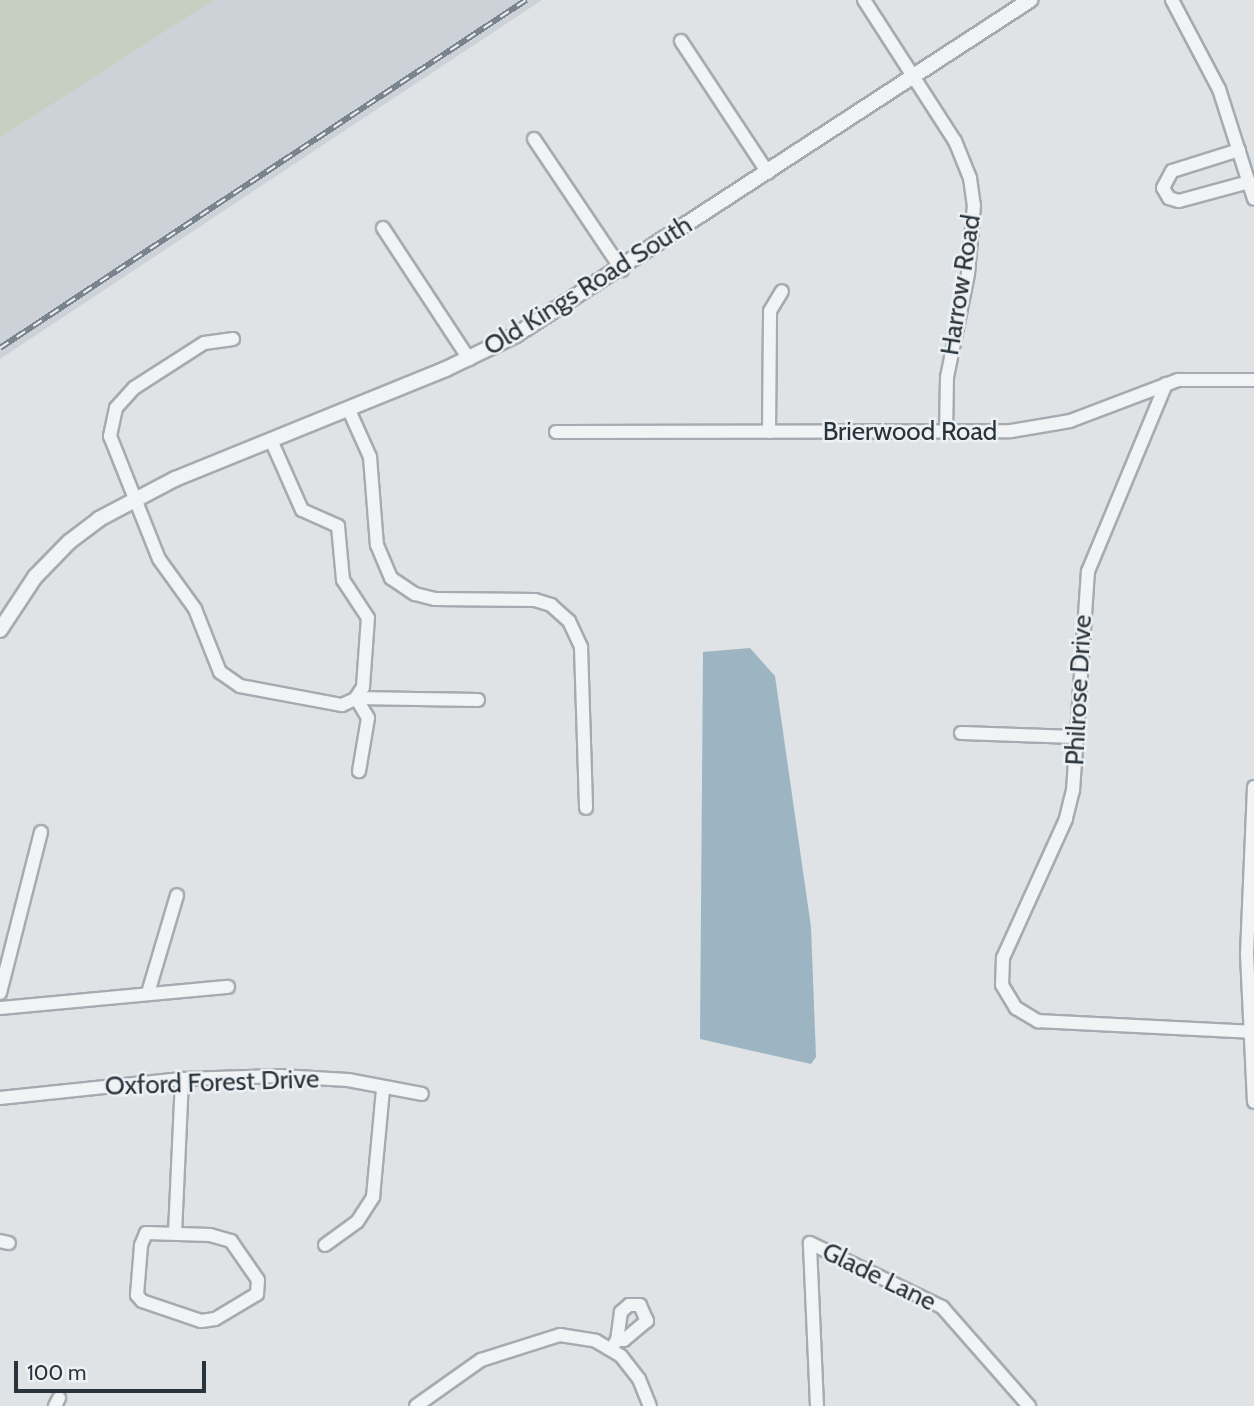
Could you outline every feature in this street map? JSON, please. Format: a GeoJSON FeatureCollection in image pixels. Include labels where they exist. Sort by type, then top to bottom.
{"type":"FeatureCollection","features":[{"type":"Feature","properties":{"kind":"street","name":"Harrow Road"},"geometry":{"type":"LineString","coordinates":[[864,0],[955,141],[970,178],[974,205],[968,274],[947,377],[946,432]]}},
{"type":"Feature","properties":{"kind":"street","name":"Old Kings Road South"},"geometry":{"type":"LineString","coordinates":[[0,630],[15,602],[59,551],[134,498],[469,359],[622,270],[1030,0]]}},
{"type":"Feature","properties":{"kind":"street"},"geometry":{"type":"LineString","coordinates":[[1172,0],[1219,89],[1254,199]]}},
{"type":"Feature","properties":{"kind":"street"},"geometry":{"type":"LineString","coordinates":[[681,41],[768,173]]}},
{"type":"Feature","properties":{"kind":"street"},"geometry":{"type":"LineString","coordinates":[[534,139],[622,270]]}},
{"type":"Feature","properties":{"kind":"street"},"geometry":{"type":"LineString","coordinates":[[1239,150],[1172,171],[1163,188],[1169,198],[1179,201],[1249,182]]}},
{"type":"Feature","properties":{"kind":"street"},"geometry":{"type":"LineString","coordinates":[[383,228],[469,359]]}},
{"type":"Feature","properties":{"kind":"street"},"geometry":{"type":"LineString","coordinates":[[769,432],[770,311],[782,291]]}},
{"type":"Feature","properties":{"kind":"street"},"geometry":{"type":"LineString","coordinates":[[233,339],[204,343],[134,388],[116,408],[110,436],[164,570],[195,609],[220,672],[231,682],[342,705],[356,698],[478,700]]}},
{"type":"Feature","properties":{"kind":"street","name":"Brierwood Road"},"geometry":{"type":"LineString","coordinates":[[556,432],[946,432],[1035,429],[1166,384],[1198,377],[1254,380]]}},
{"type":"Feature","properties":{"kind":"street","name":"Philrose Drive"},"geometry":{"type":"LineString","coordinates":[[1166,384],[1088,571],[1073,790],[1066,820],[1003,958],[1002,985],[1007,997],[1026,1017],[1038,1021],[1252,1031]]}},
{"type":"Feature","properties":{"kind":"street"},"geometry":{"type":"LineString","coordinates":[[348,408],[370,457],[377,545],[391,578],[428,598],[535,600],[551,605],[569,621],[581,647],[586,808]]}},
{"type":"Feature","properties":{"kind":"street"},"geometry":{"type":"LineString","coordinates":[[271,440],[302,510],[331,522],[341,534],[343,580],[368,618],[363,687],[356,698]]}},
{"type":"Feature","properties":{"kind":"street"},"geometry":{"type":"LineString","coordinates":[[356,698],[368,718],[359,771]]}},
{"type":"Feature","properties":{"kind":"street"},"geometry":{"type":"LineString","coordinates":[[961,733],[1076,737]]}},
{"type":"Feature","properties":{"kind":"street"},"geometry":{"type":"LineString","coordinates":[[1254,787],[1247,954],[1254,1102]]}},
{"type":"Feature","properties":{"kind":"street"},"geometry":{"type":"LineString","coordinates":[[0,993],[41,832]]}},
{"type":"Feature","properties":{"kind":"street"},"geometry":{"type":"LineString","coordinates":[[148,993],[177,895]]}},
{"type":"Feature","properties":{"kind":"street"},"geometry":{"type":"LineString","coordinates":[[0,1008],[228,987]]}},
{"type":"Feature","properties":{"kind":"street","name":"Oxford Forest Drive"},"geometry":{"type":"LineString","coordinates":[[0,1098],[182,1079],[326,1078],[422,1094]]}},
{"type":"Feature","properties":{"kind":"street"},"geometry":{"type":"LineString","coordinates":[[175,1233],[182,1079]]}},
{"type":"Feature","properties":{"kind":"street"},"geometry":{"type":"LineString","coordinates":[[325,1245],[357,1222],[373,1196],[383,1089]]}},
{"type":"Feature","properties":{"kind":"street"},"geometry":{"type":"LineString","coordinates":[[146,1233],[175,1233],[223,1236],[240,1249],[258,1280],[257,1294],[215,1319],[201,1321],[142,1301],[137,1295],[141,1244],[146,1233]]}},
{"type":"Feature","properties":{"kind":"street","name":"Glade Lane"},"geometry":{"type":"LineString","coordinates":[[817,1406],[810,1243],[942,1307],[1029,1406]]}},
{"type":"Feature","properties":{"kind":"street"},"geometry":{"type":"LineString","coordinates":[[416,1406],[468,1367],[536,1340],[578,1336],[614,1345],[634,1371],[649,1406]]}},
{"type":"Feature","properties":{"kind":"shaded area"},"geometry":{"type":"Polygon","coordinates":[[[214,0],[542,0],[0,359],[0,138],[214,0]]]}},
{"type":"Feature","properties":{"kind":"green space"},"geometry":{"type":"Polygon","coordinates":[[[0,0],[214,0],[0,138],[0,0]]]}},
{"type":"Feature","properties":{"kind":"water"},"geometry":{"type":"Polygon","coordinates":[[[750,648],[775,676],[811,927],[816,1057],[811,1064],[700,1039],[703,652],[750,648]]]}},
{"type":"Feature","properties":{"kind":"railway"},"geometry":{"type":"LineString","coordinates":[[0,348],[526,0]]}}]}
